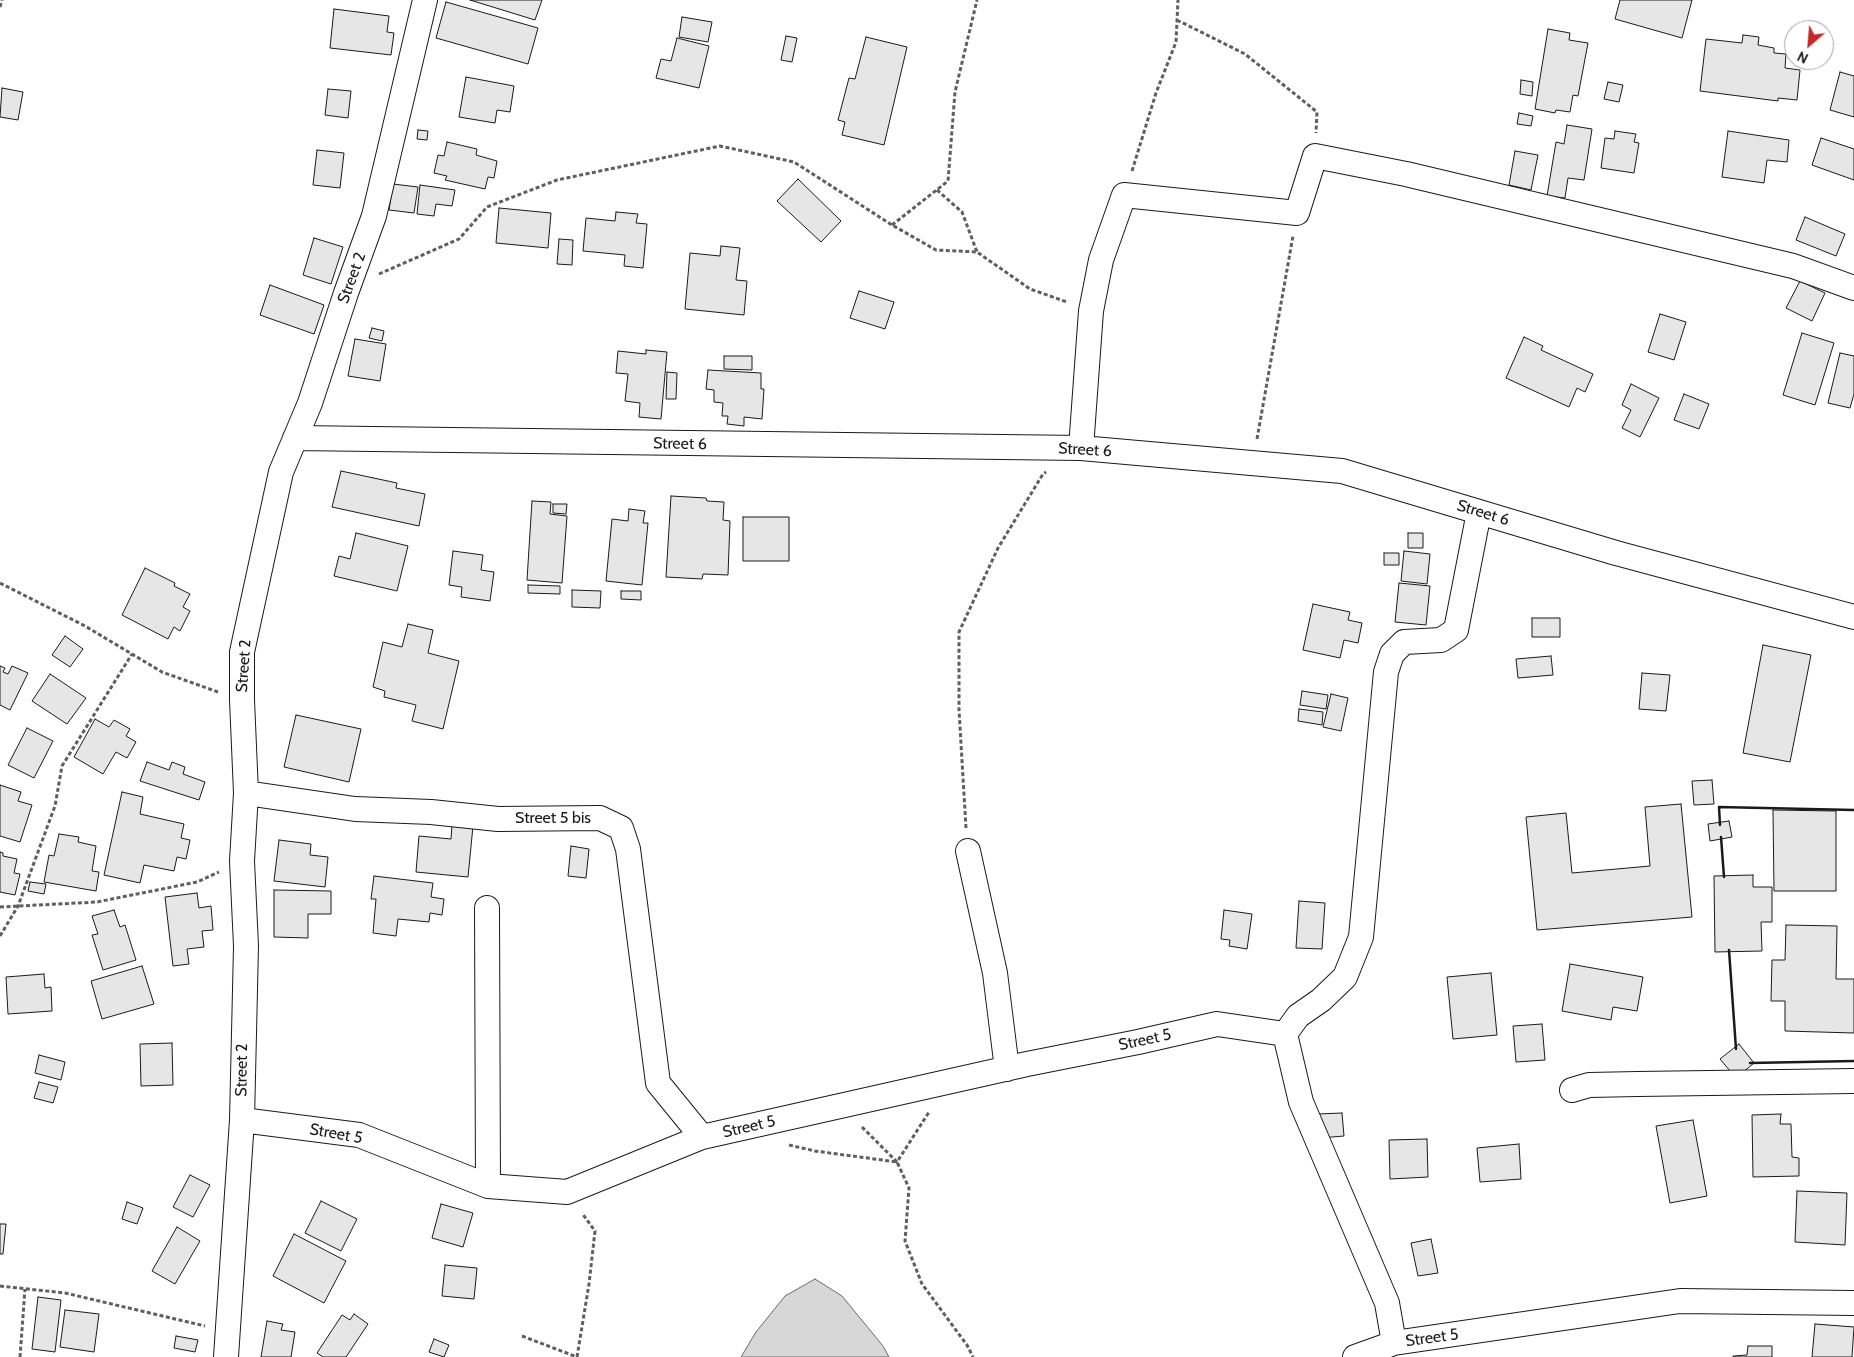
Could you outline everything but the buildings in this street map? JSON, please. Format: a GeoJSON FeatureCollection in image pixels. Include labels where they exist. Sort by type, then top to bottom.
{"type":"FeatureCollection","features":[{"type":"Feature","properties":{"kind":"street","name":"Street 2"},"geometry":{"type":"LineString","coordinates":[[226,1357],[242,1120],[246,946],[242,861],[246,793],[242,652],[281,472],[310,403],[346,293],[374,216],[424,0]]}},
{"type":"Feature","properties":{"kind":"street"},"geometry":{"type":"LineString","coordinates":[[1081,448],[1091,310],[1101,260],[1124,196],[1297,213],[1315,156],[1406,174],[1793,266],[1854,288]]}},
{"type":"Feature","properties":{"kind":"street","name":"Street 6"},"geometry":{"type":"LineString","coordinates":[[295,438],[1081,448],[1342,471],[1616,553],[1854,617]]}},
{"type":"Feature","properties":{"kind":"street"},"geometry":{"type":"LineString","coordinates":[[1285,1034],[1298,1016],[1321,1000],[1345,977],[1361,937],[1386,672],[1392,654],[1404,642],[1441,640],[1456,630],[1479,512]]}},
{"type":"Feature","properties":{"kind":"street","name":"Street 5 bis"},"geometry":{"type":"LineString","coordinates":[[246,793],[355,809],[431,812],[498,819],[600,818],[621,828],[628,849],[658,1084],[702,1138]]}},
{"type":"Feature","properties":{"kind":"street"},"geometry":{"type":"LineString","coordinates":[[968,851],[995,973],[1007,1069]]}},
{"type":"Feature","properties":{"kind":"street"},"geometry":{"type":"LineString","coordinates":[[487,908],[488,1186]]}},
{"type":"Feature","properties":{"kind":"street","name":"Street 5"},"geometry":{"type":"LineString","coordinates":[[242,1120],[359,1135],[488,1186],[567,1192],[702,1138],[1217,1024],[1285,1034],[1301,1102],[1387,1303],[1394,1343],[1680,1301],[1854,1303]]}},
{"type":"Feature","properties":{"kind":"street"},"geometry":{"type":"LineString","coordinates":[[1572,1090],[1589,1086],[1638,1084],[1854,1081]]}},
{"type":"Feature","properties":{"kind":"street"},"geometry":{"type":"LineString","coordinates":[[1355,1357],[1394,1343]]}},
{"type":"Feature","properties":{"kind":"path"},"geometry":{"type":"LineString","coordinates":[[0,7],[2,0]]}},
{"type":"Feature","properties":{"kind":"path"},"geometry":{"type":"LineString","coordinates":[[892,225],[948,181],[955,92],[976,0]]}},
{"type":"Feature","properties":{"kind":"path"},"geometry":{"type":"LineString","coordinates":[[1124,196],[1156,93],[1176,42],[1178,0]]}},
{"type":"Feature","properties":{"kind":"path"},"geometry":{"type":"LineString","coordinates":[[1177,20],[1245,54],[1317,112]]}},
{"type":"Feature","properties":{"kind":"path"},"geometry":{"type":"LineString","coordinates":[[346,293],[390,268],[459,238],[487,207],[557,180],[720,146],[794,162],[892,225],[936,250],[977,252],[1030,289],[1091,310]]}},
{"type":"Feature","properties":{"kind":"path"},"geometry":{"type":"LineString","coordinates":[[937,190],[962,212],[977,252]]}},
{"type":"Feature","properties":{"kind":"path"},"geometry":{"type":"LineString","coordinates":[[1253,462],[1292,242]]}},
{"type":"Feature","properties":{"kind":"path"},"geometry":{"type":"LineString","coordinates":[[968,851],[963,801],[959,710],[959,632],[998,548],[1043,474],[1081,448]]}},
{"type":"Feature","properties":{"kind":"path"},"geometry":{"type":"LineString","coordinates":[[0,583],[85,626],[162,672],[242,700]]}},
{"type":"Feature","properties":{"kind":"path"},"geometry":{"type":"LineString","coordinates":[[0,936],[18,906],[55,806],[62,766],[132,654]]}},
{"type":"Feature","properties":{"kind":"path"},"geometry":{"type":"LineString","coordinates":[[0,907],[97,902],[196,882],[242,861]]}},
{"type":"Feature","properties":{"kind":"path"},"geometry":{"type":"LineString","coordinates":[[834,1108],[858,1122],[897,1162],[908,1188],[905,1241],[922,1284],[967,1345],[973,1357]]}},
{"type":"Feature","properties":{"kind":"path"},"geometry":{"type":"LineString","coordinates":[[897,1162],[930,1111]]}},
{"type":"Feature","properties":{"kind":"path"},"geometry":{"type":"LineString","coordinates":[[789,1144],[815,1151],[897,1162]]}},
{"type":"Feature","properties":{"kind":"path"},"geometry":{"type":"LineString","coordinates":[[522,1336],[577,1357],[589,1284],[595,1231],[567,1192]]}},
{"type":"Feature","properties":{"kind":"path"},"geometry":{"type":"LineString","coordinates":[[0,1286],[65,1293],[227,1332]]}},
{"type":"Feature","properties":{"kind":"path"},"geometry":{"type":"LineString","coordinates":[[20,1357],[25,1289]]}},
{"type":"Feature","properties":{"kind":"shaded area"},"geometry":{"type":"Polygon","coordinates":[[[815,1279],[842,1296],[883,1346],[889,1357],[741,1357],[756,1332],[785,1296],[815,1279]]]}},
{"type":"Feature","properties":{"kind":"wall"},"geometry":{"type":"LineString","coordinates":[[1720,825],[1719,807],[1854,810]]}},
{"type":"Feature","properties":{"kind":"wall"},"geometry":{"type":"LineString","coordinates":[[1721,837],[1724,877]]}},
{"type":"Feature","properties":{"kind":"wall"},"geometry":{"type":"LineString","coordinates":[[1729,950],[1736,1049]]}},
{"type":"Feature","properties":{"kind":"wall"},"geometry":{"type":"LineString","coordinates":[[1750,1063],[1854,1061]]}}]}
